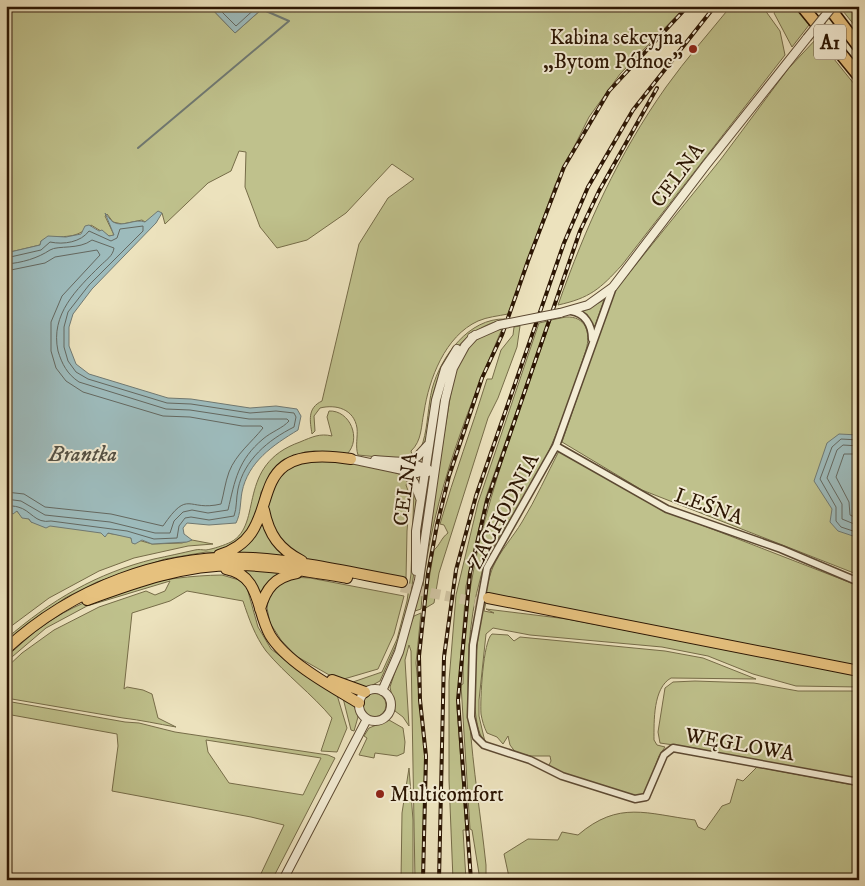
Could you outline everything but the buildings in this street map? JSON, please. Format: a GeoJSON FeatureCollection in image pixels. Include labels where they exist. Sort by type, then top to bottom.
{"type":"FeatureCollection","features":[{"type":"Feature","properties":{"kind":"highway","name":"A1"},"geometry":{"type":"LineString","coordinates":[[802,6],[859,76]]}},
{"type":"Feature","properties":{"kind":"highway","name":"A1"},"geometry":{"type":"LineString","coordinates":[[828,6],[859,47]]}},
{"type":"Feature","properties":{"kind":"main road"},"geometry":{"type":"LineString","coordinates":[[208,563],[234,550],[246,541],[256,525],[270,483],[276,474],[290,463],[300,458],[318,455],[354,460]]}},
{"type":"Feature","properties":{"kind":"main road"},"geometry":{"type":"LineString","coordinates":[[263,507],[267,526],[272,537],[288,554],[307,568]]}},
{"type":"Feature","properties":{"kind":"main road"},"geometry":{"type":"LineString","coordinates":[[6,649],[51,614],[142,580],[208,563],[251,558],[402,585]]}},
{"type":"Feature","properties":{"kind":"main road"},"geometry":{"type":"LineString","coordinates":[[208,563],[234,570],[246,578],[256,592],[266,629],[280,649],[295,663],[359,703]]}},
{"type":"Feature","properties":{"kind":"main road"},"geometry":{"type":"LineString","coordinates":[[260,610],[268,589],[279,578],[307,568]]}},
{"type":"Feature","properties":{"kind":"main road"},"geometry":{"type":"LineString","coordinates":[[487,601],[859,671]]}},
{"type":"Feature","properties":{"kind":"main road"},"geometry":{"type":"LineString","coordinates":[[314,674],[365,692]]}},
{"type":"Feature","properties":{"kind":"street","name":"CELNA"},"geometry":{"type":"LineString","coordinates":[[413,603],[416,531],[436,400],[445,369],[460,346],[476,334],[499,325],[570,311],[588,305],[613,287],[706,165],[833,6]]}},
{"type":"Feature","properties":{"kind":"street","name":"ZACHODNIA"},"geometry":{"type":"LineString","coordinates":[[477,739],[473,729],[472,717],[472,660],[474,630],[485,578],[494,553],[556,446],[613,287]]}},
{"type":"Feature","properties":{"kind":"street"},"geometry":{"type":"LineString","coordinates":[[570,311],[578,312],[589,324],[592,332],[590,350]]}},
{"type":"Feature","properties":{"kind":"street","name":"CELNA"},"geometry":{"type":"LineString","coordinates":[[382,691],[399,652],[413,603],[422,556],[445,400],[453,368],[465,346],[476,334]]}},
{"type":"Feature","properties":{"kind":"street"},"geometry":{"type":"LineString","coordinates":[[407,462],[423,452],[429,441]]}},
{"type":"Feature","properties":{"kind":"street","name":"LEŚNA"},"geometry":{"type":"LineString","coordinates":[[556,446],[667,509],[781,549],[859,582]]}},
{"type":"Feature","properties":{"kind":"street"},"geometry":{"type":"LineString","coordinates":[[354,460],[417,473],[426,470],[436,454]]}},
{"type":"Feature","properties":{"kind":"street"},"geometry":{"type":"LineString","coordinates":[[354,460],[407,462],[426,470],[432,486]]}},
{"type":"Feature","properties":{"kind":"street"},"geometry":{"type":"LineString","coordinates":[[403,471],[414,482],[420,500]]}},
{"type":"Feature","properties":{"kind":"street"},"geometry":{"type":"LineString","coordinates":[[375,689],[382,691],[390,700],[389,712],[380,720],[367,719],[360,711],[359,703],[365,692],[375,689]]}},
{"type":"Feature","properties":{"kind":"street"},"geometry":{"type":"LineString","coordinates":[[283,880],[367,719]]}},
{"type":"Feature","properties":{"kind":"street","name":"WĘGLOWA"},"geometry":{"type":"LineString","coordinates":[[477,739],[498,751],[522,757],[549,772],[635,799],[646,797],[664,755],[673,748],[859,782]]}},
{"type":"Feature","properties":{"kind":"green space"},"geometry":{"type":"Polygon","coordinates":[[[6,6],[209,6],[235,33],[262,9],[262,6],[686,6],[620,74],[589,117],[555,185],[508,314],[478,321],[456,337],[440,360],[430,386],[419,438],[411,451],[413,457],[399,459],[358,455],[357,428],[352,416],[343,409],[332,407],[320,408],[314,416],[315,431],[312,434],[310,420],[314,407],[322,401],[359,244],[388,198],[414,179],[392,164],[346,213],[307,240],[277,248],[260,227],[245,187],[246,152],[239,151],[231,171],[208,183],[165,224],[162,213],[145,222],[142,220],[122,224],[113,222],[107,214],[105,216],[114,235],[109,236],[91,225],[72,236],[48,238],[41,241],[40,245],[6,253],[6,6]]]}},
{"type":"Feature","properties":{"kind":"green space"},"geometry":{"type":"Polygon","coordinates":[[[731,6],[762,6],[780,31],[785,55],[622,265],[601,286],[587,296],[558,305],[604,192],[633,139],[674,77],[731,6]]]}},
{"type":"Feature","properties":{"kind":"green space"},"geometry":{"type":"Polygon","coordinates":[[[769,6],[796,6],[809,25],[792,47],[774,13],[776,10],[769,6]]]}},
{"type":"Feature","properties":{"kind":"green space"},"geometry":{"type":"Polygon","coordinates":[[[839,6],[859,6],[859,31],[839,6]]]}},
{"type":"Feature","properties":{"kind":"green space"},"geometry":{"type":"Polygon","coordinates":[[[817,38],[859,90],[859,575],[642,490],[562,442],[613,293],[721,159],[788,69],[817,38]]]}},
{"type":"Feature","properties":{"kind":"green space"},"geometry":{"type":"Polygon","coordinates":[[[604,300],[595,326],[593,326],[581,312],[604,300]]]}},
{"type":"Feature","properties":{"kind":"green space"},"geometry":{"type":"Polygon","coordinates":[[[566,317],[578,319],[585,327],[588,338],[586,350],[569,401],[549,451],[533,483],[497,540],[485,564],[473,612],[469,647],[468,684],[473,757],[486,865],[486,880],[480,880],[472,830],[470,829],[461,685],[463,684],[465,636],[470,589],[491,499],[551,320],[566,317]]]}},
{"type":"Feature","properties":{"kind":"green space"},"geometry":{"type":"Polygon","coordinates":[[[505,319],[477,330],[465,339],[447,362],[435,390],[427,436],[418,452],[425,436],[432,389],[442,364],[458,341],[468,332],[492,320],[505,319]]]}},
{"type":"Feature","properties":{"kind":"green space"},"geometry":{"type":"Polygon","coordinates":[[[548,321],[486,497],[466,586],[457,708],[466,830],[463,830],[466,880],[453,880],[449,780],[449,681],[456,595],[478,503],[539,323],[548,321]]]}},
{"type":"Feature","properties":{"kind":"green space"},"geometry":{"type":"Polygon","coordinates":[[[520,326],[517,347],[498,398],[488,418],[439,573],[434,603],[424,609],[434,550],[448,533],[444,525],[440,524],[487,379],[492,379],[501,350],[513,335],[514,327],[520,326]]]}},
{"type":"Feature","properties":{"kind":"green space"},"geometry":{"type":"Polygon","coordinates":[[[502,329],[461,431],[439,501],[425,573],[421,609],[415,611],[455,368],[474,342],[486,334],[502,329]]]}},
{"type":"Feature","properties":{"kind":"green space"},"geometry":{"type":"Polygon","coordinates":[[[329,411],[343,415],[352,426],[353,441],[351,448],[347,454],[305,452],[292,457],[276,468],[261,492],[258,511],[251,531],[220,553],[206,552],[165,559],[97,582],[65,598],[6,642],[6,639],[40,612],[94,580],[154,559],[196,550],[206,550],[231,542],[241,533],[247,522],[258,479],[266,465],[280,452],[300,442],[320,435],[332,436],[327,417],[329,411]]]}},
{"type":"Feature","properties":{"kind":"green space"},"geometry":{"type":"Polygon","coordinates":[[[559,451],[658,508],[859,586],[859,666],[598,616],[486,602],[484,611],[494,613],[486,609],[567,619],[859,675],[859,687],[796,686],[753,674],[708,656],[662,647],[530,635],[493,628],[486,634],[479,700],[479,716],[485,742],[478,729],[474,685],[479,630],[488,582],[496,561],[527,513],[559,451]]]}},
{"type":"Feature","properties":{"kind":"green space"},"geometry":{"type":"Polygon","coordinates":[[[301,461],[342,462],[372,466],[386,469],[409,480],[406,485],[410,496],[406,579],[306,560],[275,538],[267,511],[269,500],[280,475],[301,461]]]}},
{"type":"Feature","properties":{"kind":"green space"},"geometry":{"type":"Polygon","coordinates":[[[414,490],[417,496],[413,528],[414,572],[409,606],[400,636],[380,681],[365,689],[350,683],[382,672],[397,639],[407,601],[411,574],[414,490]]]}},
{"type":"Feature","properties":{"kind":"green space"},"geometry":{"type":"Polygon","coordinates":[[[6,509],[10,512],[17,511],[31,522],[127,536],[131,538],[134,544],[138,540],[152,544],[182,543],[192,540],[213,544],[188,546],[134,558],[99,571],[49,598],[6,630],[6,509]]]}},
{"type":"Feature","properties":{"kind":"green space"},"geometry":{"type":"Polygon","coordinates":[[[261,521],[288,557],[235,554],[255,535],[261,521]]]}},
{"type":"Feature","properties":{"kind":"green space"},"geometry":{"type":"Polygon","coordinates":[[[241,568],[284,573],[260,600],[250,576],[241,568]]]}},
{"type":"Feature","properties":{"kind":"green space"},"geometry":{"type":"Polygon","coordinates":[[[222,575],[239,580],[247,588],[258,627],[271,649],[309,678],[337,695],[347,728],[337,752],[321,751],[332,718],[266,651],[255,633],[243,601],[187,591],[170,601],[132,613],[124,689],[127,687],[152,694],[158,718],[176,727],[6,698],[6,668],[22,653],[54,630],[99,607],[146,591],[155,595],[165,591],[170,581],[87,606],[46,628],[6,662],[6,657],[30,636],[64,613],[106,594],[129,587],[176,578],[222,575]]]}},
{"type":"Feature","properties":{"kind":"green space"},"geometry":{"type":"Polygon","coordinates":[[[291,577],[310,578],[404,596],[394,634],[378,669],[344,679],[331,676],[296,656],[281,640],[270,623],[267,608],[269,596],[276,586],[291,577]]]}},
{"type":"Feature","properties":{"kind":"green space"},"geometry":{"type":"Polygon","coordinates":[[[421,613],[416,663],[425,759],[422,880],[415,880],[411,651],[409,645],[405,660],[409,726],[403,717],[395,711],[390,687],[411,623],[414,616],[421,613]]]}},
{"type":"Feature","properties":{"kind":"green space"},"geometry":{"type":"Polygon","coordinates":[[[492,634],[508,635],[514,641],[520,637],[665,651],[703,658],[756,679],[671,678],[665,683],[661,689],[656,706],[654,740],[657,745],[665,747],[659,756],[644,796],[636,797],[552,771],[548,767],[551,761],[550,756],[531,756],[516,753],[510,745],[508,736],[503,744],[497,737],[487,733],[481,714],[481,697],[486,647],[492,634]]]}},
{"type":"Feature","properties":{"kind":"green space"},"geometry":{"type":"Polygon","coordinates":[[[673,682],[754,683],[798,691],[859,691],[859,780],[660,743],[658,732],[665,688],[673,682]]]}},
{"type":"Feature","properties":{"kind":"green space"},"geometry":{"type":"Polygon","coordinates":[[[374,693],[379,694],[385,700],[385,710],[379,716],[374,717],[369,716],[363,710],[362,705],[363,700],[369,694],[374,693]]]}},
{"type":"Feature","properties":{"kind":"green space"},"geometry":{"type":"Polygon","coordinates":[[[343,698],[354,704],[358,717],[354,731],[351,730],[343,698]]]}},
{"type":"Feature","properties":{"kind":"green space"},"geometry":{"type":"Polygon","coordinates":[[[6,701],[139,723],[175,732],[328,755],[335,758],[272,880],[258,880],[284,825],[112,791],[118,746],[117,734],[6,714],[6,701]],[[206,740],[208,752],[229,783],[303,795],[321,758],[206,740]]]}},
{"type":"Feature","properties":{"kind":"green space"},"geometry":{"type":"Polygon","coordinates":[[[389,720],[403,728],[404,753],[397,756],[375,753],[374,758],[359,755],[367,738],[364,736],[369,728],[389,720]]]}},
{"type":"Feature","properties":{"kind":"green space"},"geometry":{"type":"Polygon","coordinates":[[[757,767],[859,786],[859,880],[510,880],[504,854],[528,839],[558,840],[562,832],[578,835],[593,824],[620,813],[648,813],[695,820],[698,827],[705,830],[722,806],[730,803],[737,779],[743,781],[757,767]]]}},
{"type":"Feature","properties":{"kind":"green space"},"geometry":{"type":"Polygon","coordinates":[[[409,768],[413,820],[413,880],[401,880],[402,813],[409,768]]]}},
{"type":"Feature","properties":{"kind":"water"},"geometry":{"type":"Polygon","coordinates":[[[209,6],[262,6],[263,8],[235,33],[209,6]]]}},
{"type":"Feature","properties":{"kind":"water","name":"Brantka"},"geometry":{"type":"Polygon","coordinates":[[[158,211],[162,213],[156,223],[92,289],[73,314],[69,327],[69,346],[76,364],[89,374],[168,398],[191,399],[250,408],[276,406],[297,409],[301,416],[298,430],[263,455],[250,472],[245,481],[240,512],[236,523],[209,525],[187,523],[183,528],[184,534],[192,540],[152,544],[142,540],[135,544],[132,543],[131,538],[108,533],[105,537],[101,533],[50,526],[46,528],[31,522],[29,519],[22,518],[17,511],[13,514],[6,509],[6,253],[40,245],[41,241],[48,236],[66,237],[81,234],[85,226],[89,225],[99,231],[102,230],[109,236],[114,235],[105,213],[113,222],[121,224],[137,221],[145,222],[158,211]]]}},
{"type":"Feature","properties":{"kind":"water"},"geometry":{"type":"Polygon","coordinates":[[[839,434],[859,435],[859,538],[838,531],[830,522],[832,509],[814,481],[827,443],[839,434]]]}},
{"type":"Feature","properties":{"kind":"waterway"},"geometry":{"type":"LineString","coordinates":[[138,148],[289,21],[266,11]]}},
{"type":"Feature","properties":{"kind":"tunnel"},"geometry":{"type":"LineString","coordinates":[[401,587],[487,604]]}},
{"type":"Feature","properties":{"kind":"railway"},"geometry":{"type":"LineString","coordinates":[[423,880],[426,756],[420,700],[419,656],[428,573],[449,476],[482,378],[502,335],[564,167],[609,91],[688,6]]}},
{"type":"Feature","properties":{"kind":"railway"},"geometry":{"type":"LineString","coordinates":[[439,880],[444,657],[456,570],[476,496],[564,243],[588,187],[633,110],[715,6]]}},
{"type":"Feature","properties":{"kind":"railway"},"geometry":{"type":"LineString","coordinates":[[471,880],[458,700],[470,573],[487,501],[580,231],[599,191],[657,88]]}},
{"type":"Feature","properties":{"kind":"place","name":"Kabina sekcyjna „Bytom Północ”"},"geometry":{"type":"Point","coordinates":[693,49]}},
{"type":"Feature","properties":{"kind":"place","name":"Multicomfort"},"geometry":{"type":"Point","coordinates":[380,794]}}]}
